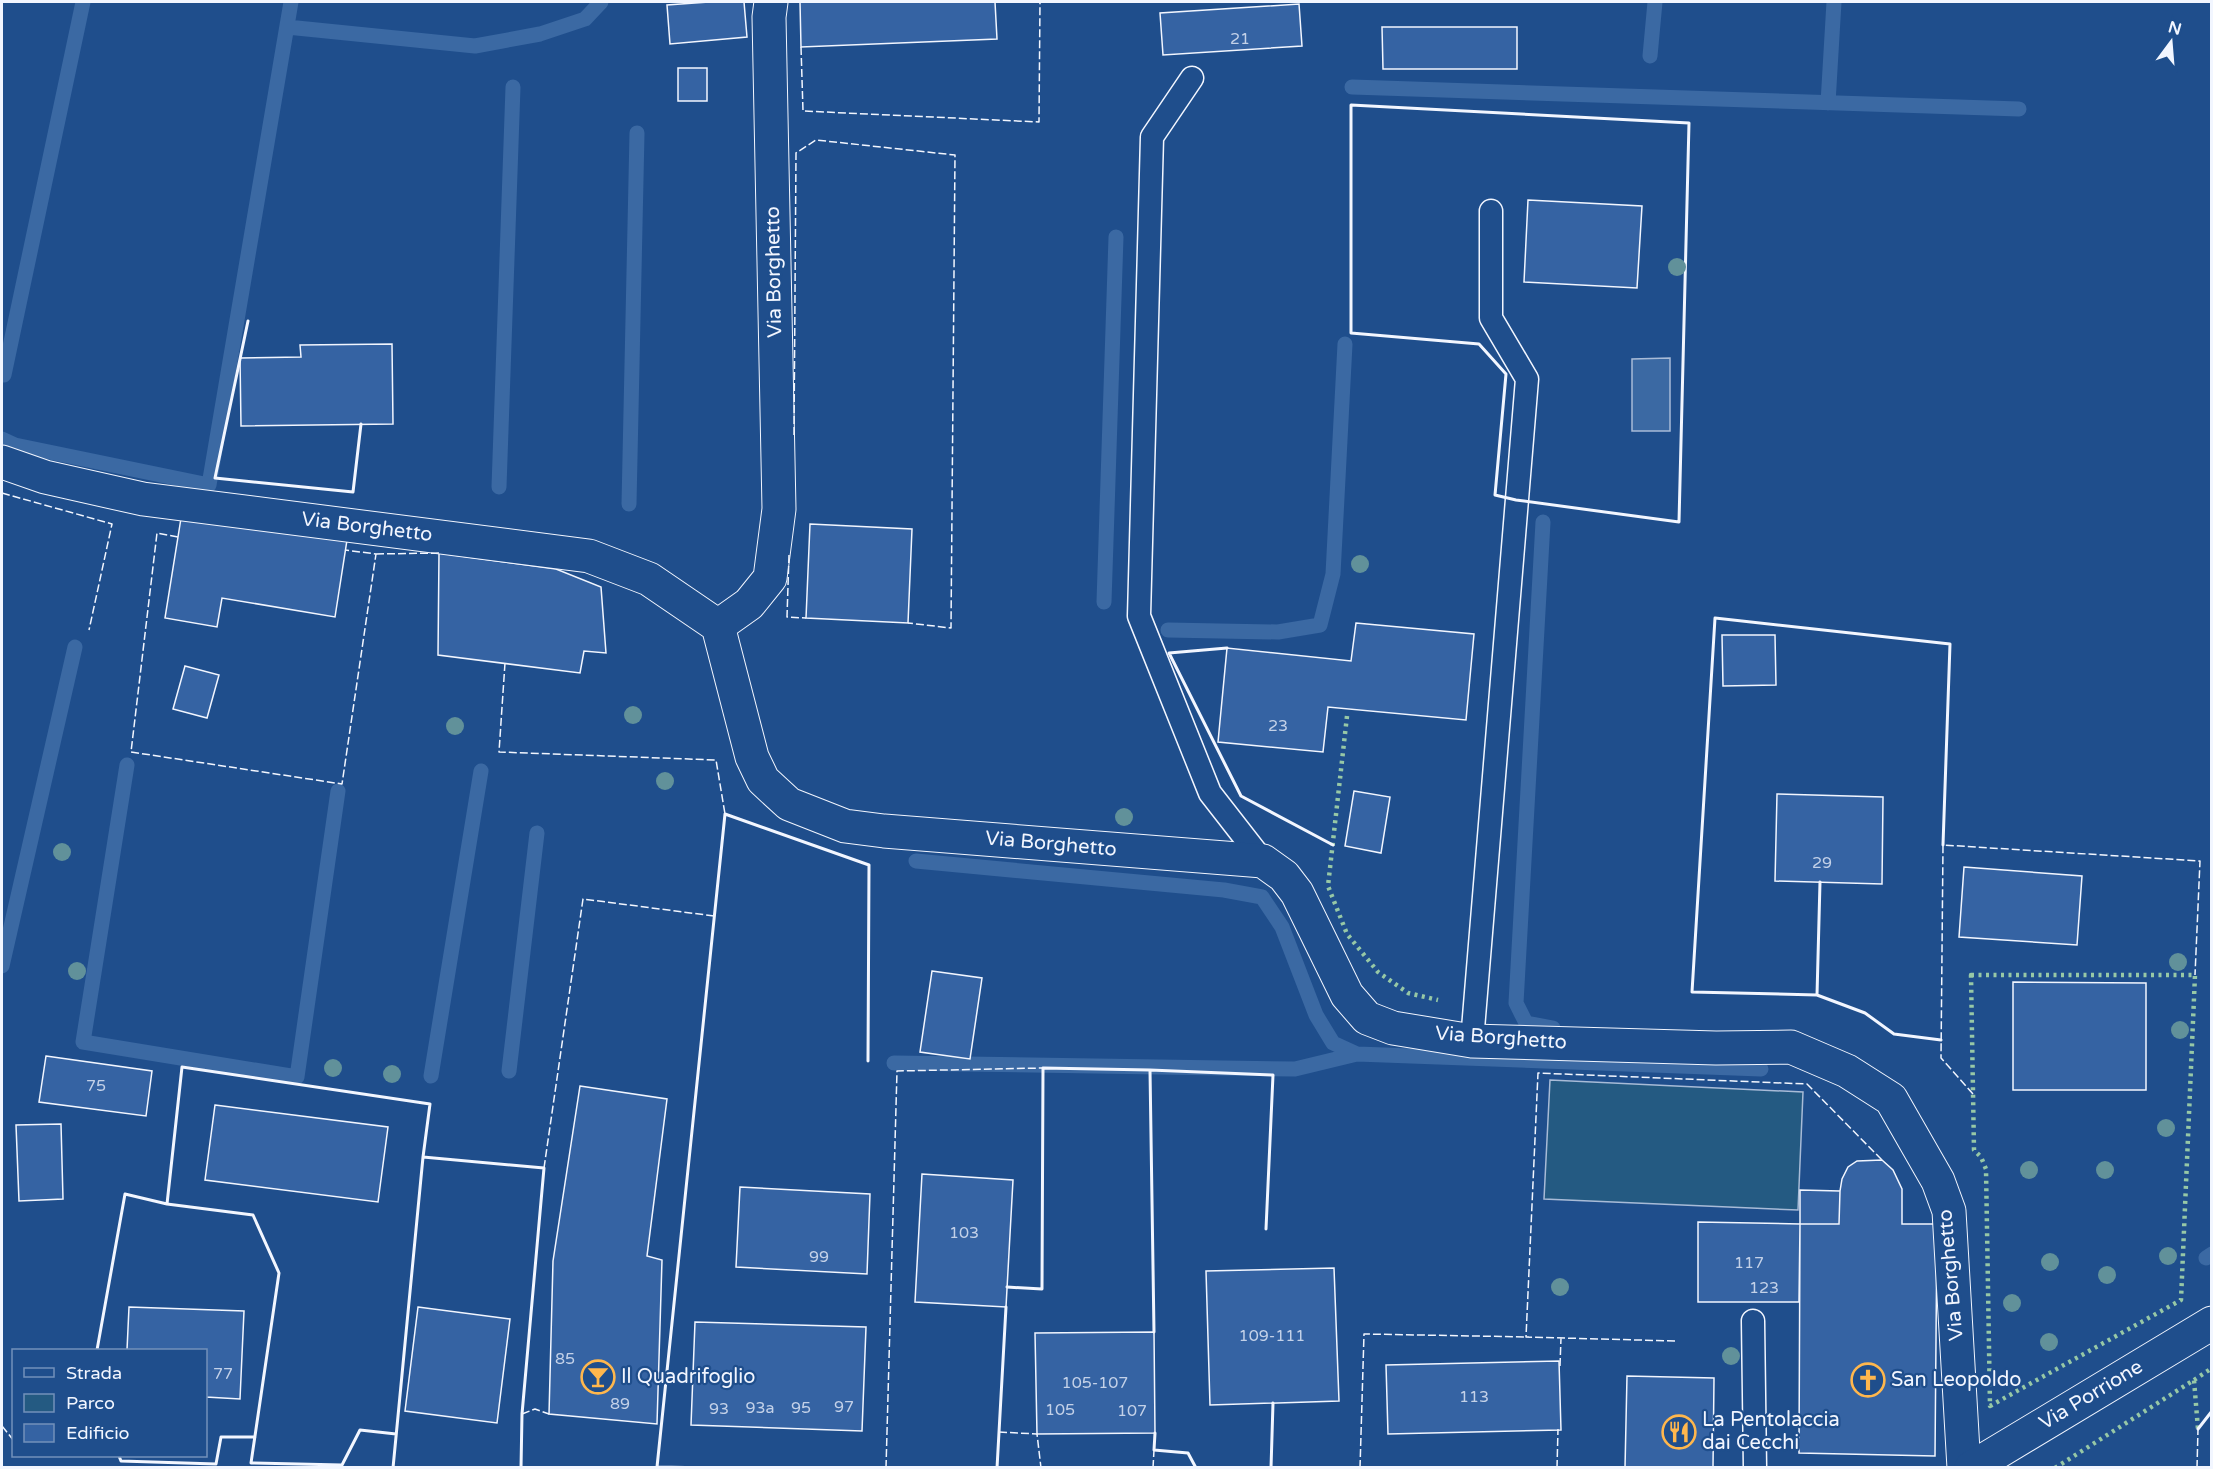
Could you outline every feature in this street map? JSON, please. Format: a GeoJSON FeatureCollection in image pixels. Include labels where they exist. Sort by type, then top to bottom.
{"type":"FeatureCollection","features":[{"type":"Feature","properties":{"kind":"street","name":"Via Borghetto"},"geometry":{"type":"LineString","coordinates":[[718,626],[749,604],[770,578],[779,509],[769,17],[771,2]]}},
{"type":"Feature","properties":{"kind":"street","name":"Via Borghetto"},"geometry":{"type":"LineString","coordinates":[[2,462],[45,477],[142,499],[589,556],[649,579],[718,626],[752,757],[763,780],[789,804],[845,826],[884,831],[1263,861],[1284,876],[1297,893],[1347,995],[1367,1018],[1393,1028],[1472,1041],[1716,1048],[1791,1047],[1847,1071],[1891,1100],[1938,1181],[1949,1211],[1964,1467]]}},
{"type":"Feature","properties":{"kind":"street","name":"Via Porrione"},"geometry":{"type":"LineString","coordinates":[[1971,1467],[2211,1323]]}},
{"type":"Feature","properties":{"kind":"lane"},"geometry":{"type":"LineString","coordinates":[[1192,78],[1152,137],[1139,616],[1210,793],[1263,861]]}},
{"type":"Feature","properties":{"kind":"lane"},"geometry":{"type":"LineString","coordinates":[[1472,1041],[1527,379],[1491,318],[1491,211]]}},
{"type":"Feature","properties":{"kind":"lane"},"geometry":{"type":"LineString","coordinates":[[1753,1321],[1755,1467]]}},
{"type":"Feature","properties":{"kind":"green space"},"geometry":{"type":"Polygon","coordinates":[[[1550,1080],[1803,1092],[1798,1210],[1544,1199],[1550,1080]]]}},
{"type":"Feature","properties":{"kind":"shaded area"},"geometry":{"type":"Polygon","coordinates":[[[1670,358],[1670,431],[1632,431],[1632,359],[1670,358]]]}},
{"type":"Feature","properties":{"kind":"building"},"geometry":{"type":"Polygon","coordinates":[[[744,2],[747,37],[670,44],[667,5],[744,2]]]}},
{"type":"Feature","properties":{"kind":"building"},"geometry":{"type":"Polygon","coordinates":[[[800,2],[995,2],[997,39],[801,47],[800,2]]]}},
{"type":"Feature","properties":{"kind":"building"},"geometry":{"type":"Polygon","coordinates":[[[1299,4],[1302,46],[1163,55],[1160,13],[1299,4]]]}},
{"type":"Feature","properties":{"kind":"building"},"geometry":{"type":"Polygon","coordinates":[[[1382,27],[1517,27],[1517,69],[1383,69],[1382,27]]]}},
{"type":"Feature","properties":{"kind":"building"},"geometry":{"type":"Polygon","coordinates":[[[678,68],[707,68],[707,101],[678,101],[678,68]]]}},
{"type":"Feature","properties":{"kind":"building"},"geometry":{"type":"Polygon","coordinates":[[[1528,200],[1642,206],[1637,288],[1524,282],[1528,200]]]}},
{"type":"Feature","properties":{"kind":"building"},"geometry":{"type":"Polygon","coordinates":[[[392,344],[393,424],[241,426],[240,358],[301,357],[300,345],[392,344]]]}},
{"type":"Feature","properties":{"kind":"building"},"geometry":{"type":"Polygon","coordinates":[[[182,512],[347,540],[335,617],[222,598],[217,627],[165,618],[182,512]]]}},
{"type":"Feature","properties":{"kind":"building"},"geometry":{"type":"Polygon","coordinates":[[[810,524],[912,529],[908,623],[806,618],[810,524]]]}},
{"type":"Feature","properties":{"kind":"building"},"geometry":{"type":"Polygon","coordinates":[[[439,553],[556,569],[601,587],[606,653],[584,651],[580,673],[438,655],[439,553]]]}},
{"type":"Feature","properties":{"kind":"building"},"geometry":{"type":"Polygon","coordinates":[[[1356,623],[1474,634],[1466,720],[1328,707],[1323,752],[1218,742],[1227,648],[1351,661],[1356,623]]]}},
{"type":"Feature","properties":{"kind":"building"},"geometry":{"type":"Polygon","coordinates":[[[1722,635],[1775,635],[1776,685],[1723,686],[1722,635]]]}},
{"type":"Feature","properties":{"kind":"building"},"geometry":{"type":"Polygon","coordinates":[[[185,666],[219,675],[207,718],[173,709],[185,666]]]}},
{"type":"Feature","properties":{"kind":"building"},"geometry":{"type":"Polygon","coordinates":[[[1354,791],[1390,797],[1381,853],[1345,846],[1354,791]]]}},
{"type":"Feature","properties":{"kind":"building"},"geometry":{"type":"Polygon","coordinates":[[[1777,794],[1883,797],[1882,884],[1775,881],[1777,794]]]}},
{"type":"Feature","properties":{"kind":"building"},"geometry":{"type":"Polygon","coordinates":[[[1964,867],[2082,876],[2077,945],[1959,937],[1964,867]]]}},
{"type":"Feature","properties":{"kind":"building"},"geometry":{"type":"Polygon","coordinates":[[[932,971],[982,978],[970,1059],[920,1052],[932,971]]]}},
{"type":"Feature","properties":{"kind":"building"},"geometry":{"type":"Polygon","coordinates":[[[2013,982],[2146,983],[2146,1090],[2013,1090],[2013,982]]]}},
{"type":"Feature","properties":{"kind":"building"},"geometry":{"type":"Polygon","coordinates":[[[46,1056],[152,1071],[146,1116],[39,1102],[46,1056]]]}},
{"type":"Feature","properties":{"kind":"building"},"geometry":{"type":"Polygon","coordinates":[[[580,1086],[667,1099],[647,1256],[662,1260],[657,1424],[549,1414],[553,1261],[580,1086]]]}},
{"type":"Feature","properties":{"kind":"building"},"geometry":{"type":"Polygon","coordinates":[[[215,1105],[388,1127],[378,1202],[205,1180],[215,1105]]]}},
{"type":"Feature","properties":{"kind":"building"},"geometry":{"type":"Polygon","coordinates":[[[61,1124],[63,1199],[19,1201],[16,1125],[61,1124]]]}},
{"type":"Feature","properties":{"kind":"building","name":"San Leopoldo"},"geometry":{"type":"Polygon","coordinates":[[[1882,1160],[1893,1170],[1902,1189],[1902,1224],[1937,1224],[1935,1456],[1799,1453],[1800,1224],[1839,1224],[1840,1191],[1842,1179],[1848,1167],[1857,1161],[1882,1160]]]}},
{"type":"Feature","properties":{"kind":"building"},"geometry":{"type":"Polygon","coordinates":[[[922,1174],[1013,1180],[1006,1307],[915,1302],[922,1174]]]}},
{"type":"Feature","properties":{"kind":"building"},"geometry":{"type":"Polygon","coordinates":[[[740,1187],[870,1194],[867,1274],[736,1267],[740,1187]]]}},
{"type":"Feature","properties":{"kind":"building"},"geometry":{"type":"Polygon","coordinates":[[[1800,1190],[1840,1191],[1839,1224],[1800,1224],[1800,1190]]]}},
{"type":"Feature","properties":{"kind":"building"},"geometry":{"type":"Polygon","coordinates":[[[1698,1222],[1800,1224],[1799,1302],[1698,1302],[1698,1222]]]}},
{"type":"Feature","properties":{"kind":"building"},"geometry":{"type":"Polygon","coordinates":[[[1334,1268],[1339,1401],[1210,1405],[1206,1271],[1334,1268]]]}},
{"type":"Feature","properties":{"kind":"building"},"geometry":{"type":"Polygon","coordinates":[[[129,1307],[244,1311],[240,1399],[207,1397],[207,1349],[127,1349],[129,1307]]]}},
{"type":"Feature","properties":{"kind":"building"},"geometry":{"type":"Polygon","coordinates":[[[418,1307],[510,1319],[497,1423],[405,1411],[418,1307]]]}},
{"type":"Feature","properties":{"kind":"building"},"geometry":{"type":"Polygon","coordinates":[[[695,1322],[866,1327],[862,1431],[691,1425],[695,1322]]]}},
{"type":"Feature","properties":{"kind":"building"},"geometry":{"type":"Polygon","coordinates":[[[1154,1332],[1155,1433],[1037,1434],[1035,1333],[1154,1332]]]}},
{"type":"Feature","properties":{"kind":"building"},"geometry":{"type":"Polygon","coordinates":[[[1559,1361],[1561,1430],[1388,1434],[1386,1365],[1559,1361]]]}},
{"type":"Feature","properties":{"kind":"building"},"geometry":{"type":"Polygon","coordinates":[[[1627,1376],[1714,1378],[1713,1468],[1625,1468],[1627,1376]]]}},
{"type":"Feature","properties":{"kind":"waterway"},"geometry":{"type":"LineString","coordinates":[[4,375],[83,2]]}},
{"type":"Feature","properties":{"kind":"waterway"},"geometry":{"type":"LineString","coordinates":[[2,439],[15,445],[209,485],[291,2]]}},
{"type":"Feature","properties":{"kind":"waterway"},"geometry":{"type":"LineString","coordinates":[[287,27],[475,46],[540,34],[585,19],[601,2]]}},
{"type":"Feature","properties":{"kind":"waterway"},"geometry":{"type":"LineString","coordinates":[[1650,56],[1655,2]]}},
{"type":"Feature","properties":{"kind":"waterway"},"geometry":{"type":"LineString","coordinates":[[1828,103],[1834,2]]}},
{"type":"Feature","properties":{"kind":"waterway"},"geometry":{"type":"LineString","coordinates":[[499,487],[513,87]]}},
{"type":"Feature","properties":{"kind":"waterway"},"geometry":{"type":"LineString","coordinates":[[1352,87],[2019,109]]}},
{"type":"Feature","properties":{"kind":"waterway"},"geometry":{"type":"LineString","coordinates":[[629,504],[637,133]]}},
{"type":"Feature","properties":{"kind":"waterway"},"geometry":{"type":"LineString","coordinates":[[1104,602],[1116,237]]}},
{"type":"Feature","properties":{"kind":"waterway"},"geometry":{"type":"LineString","coordinates":[[1168,630],[1278,632],[1320,625],[1333,574],[1345,344]]}},
{"type":"Feature","properties":{"kind":"waterway"},"geometry":{"type":"LineString","coordinates":[[1543,522],[1516,1003],[1526,1023],[1553,1028]]}},
{"type":"Feature","properties":{"kind":"waterway"},"geometry":{"type":"LineString","coordinates":[[2,966],[75,647]]}},
{"type":"Feature","properties":{"kind":"waterway"},"geometry":{"type":"LineString","coordinates":[[127,765],[83,1042],[297,1077],[338,791]]}},
{"type":"Feature","properties":{"kind":"waterway"},"geometry":{"type":"LineString","coordinates":[[431,1076],[481,771]]}},
{"type":"Feature","properties":{"kind":"waterway"},"geometry":{"type":"LineString","coordinates":[[509,1071],[537,833]]}},
{"type":"Feature","properties":{"kind":"waterway"},"geometry":{"type":"LineString","coordinates":[[916,861],[1224,890],[1262,897],[1282,927],[1316,1015],[1333,1043],[1357,1054],[1761,1069]]}},
{"type":"Feature","properties":{"kind":"waterway"},"geometry":{"type":"LineString","coordinates":[[894,1063],[1295,1069],[1357,1054]]}},
{"type":"Feature","properties":{"kind":"waterway"},"geometry":{"type":"LineString","coordinates":[[2206,1258],[2212,1254]]}},
{"type":"Feature","properties":{"kind":"hedge"},"geometry":{"type":"LineString","coordinates":[[1347,716],[1328,886],[1347,934],[1378,972],[1408,993],[1438,1000]]}},
{"type":"Feature","properties":{"kind":"hedge"},"geometry":{"type":"LineString","coordinates":[[1971,975],[2195,975],[2181,1300],[1990,1406],[1986,1169],[1981,1157],[1974,1150],[1971,975]]}},
{"type":"Feature","properties":{"kind":"hedge"},"geometry":{"type":"LineString","coordinates":[[2194,1380],[2212,1368]]}},
{"type":"Feature","properties":{"kind":"hedge"},"geometry":{"type":"LineString","coordinates":[[2055,1468],[2194,1380],[2198,1429]]}},
{"type":"Feature","properties":{"kind":"fence"},"geometry":{"type":"LineString","coordinates":[[801,47],[803,111],[1039,122],[1040,2]]}},
{"type":"Feature","properties":{"kind":"fence"},"geometry":{"type":"LineString","coordinates":[[794,435],[796,153],[816,140],[955,155],[951,628],[908,623]]}},
{"type":"Feature","properties":{"kind":"fence"},"geometry":{"type":"LineString","coordinates":[[2,493],[112,524],[89,630]]}},
{"type":"Feature","properties":{"kind":"fence"},"geometry":{"type":"LineString","coordinates":[[178,537],[157,533],[131,752],[342,784],[376,554],[345,550]]}},
{"type":"Feature","properties":{"kind":"fence"},"geometry":{"type":"LineString","coordinates":[[376,554],[439,553]]}},
{"type":"Feature","properties":{"kind":"fence"},"geometry":{"type":"LineString","coordinates":[[789,555],[787,617],[806,618]]}},
{"type":"Feature","properties":{"kind":"fence"},"geometry":{"type":"LineString","coordinates":[[505,663],[499,752],[716,760],[725,814]]}},
{"type":"Feature","properties":{"kind":"fence"},"geometry":{"type":"LineString","coordinates":[[1973,1094],[1941,1058],[1943,845],[2200,861],[2195,975]]}},
{"type":"Feature","properties":{"kind":"fence"},"geometry":{"type":"LineString","coordinates":[[544,1168],[583,899],[714,916]]}},
{"type":"Feature","properties":{"kind":"fence"},"geometry":{"type":"LineString","coordinates":[[886,1468],[897,1071],[1043,1068]]}},
{"type":"Feature","properties":{"kind":"fence"},"geometry":{"type":"LineString","coordinates":[[1675,1341],[1526,1337],[1538,1073],[1807,1084],[1882,1160]]}},
{"type":"Feature","properties":{"kind":"fence"},"geometry":{"type":"LineString","coordinates":[[1360,1468],[1364,1334],[1529,1337]]}},
{"type":"Feature","properties":{"kind":"fence"},"geometry":{"type":"LineString","coordinates":[[1559,1338],[1561,1338],[1560,1366]]}},
{"type":"Feature","properties":{"kind":"fence"},"geometry":{"type":"LineString","coordinates":[[522,1414],[535,1409],[549,1414]]}},
{"type":"Feature","properties":{"kind":"fence"},"geometry":{"type":"LineString","coordinates":[[2,1426],[12,1438]]}},
{"type":"Feature","properties":{"kind":"fence"},"geometry":{"type":"LineString","coordinates":[[1557,1468],[1558,1429]]}},
{"type":"Feature","properties":{"kind":"fence"},"geometry":{"type":"LineString","coordinates":[[2197,1468],[2198,1429]]}},
{"type":"Feature","properties":{"kind":"fence"},"geometry":{"type":"LineString","coordinates":[[999,1432],[1037,1434],[1041,1468]]}},
{"type":"Feature","properties":{"kind":"fence"},"geometry":{"type":"LineString","coordinates":[[1153,1468],[1154,1450]]}},
{"type":"Feature","properties":{"kind":"wall"},"geometry":{"type":"LineString","coordinates":[[1351,105],[1689,123],[1679,522],[1516,500],[1495,495],[1506,374],[1479,344],[1351,333],[1351,105]]}},
{"type":"Feature","properties":{"kind":"wall"},"geometry":{"type":"LineString","coordinates":[[248,321],[215,478],[353,492],[361,424]]}},
{"type":"Feature","properties":{"kind":"wall"},"geometry":{"type":"LineString","coordinates":[[1817,995],[1692,992],[1715,618],[1950,644],[1943,845]]}},
{"type":"Feature","properties":{"kind":"wall"},"geometry":{"type":"LineString","coordinates":[[1227,648],[1169,653],[1241,796],[1333,845]]}},
{"type":"Feature","properties":{"kind":"wall"},"geometry":{"type":"LineString","coordinates":[[714,1468],[657,1467],[725,814],[869,865],[868,1061]]}},
{"type":"Feature","properties":{"kind":"wall"},"geometry":{"type":"LineString","coordinates":[[1820,882],[1817,995],[1865,1013],[1894,1034],[1941,1040]]}},
{"type":"Feature","properties":{"kind":"wall"},"geometry":{"type":"LineString","coordinates":[[396,1434],[360,1430],[342,1465],[251,1463],[279,1273],[253,1215],[167,1204],[182,1067],[430,1104],[423,1157]]}},
{"type":"Feature","properties":{"kind":"wall"},"geometry":{"type":"LineString","coordinates":[[1007,1287],[1042,1289],[1043,1068],[1150,1070]]}},
{"type":"Feature","properties":{"kind":"wall"},"geometry":{"type":"LineString","coordinates":[[1154,1332],[1150,1070],[1273,1075],[1266,1229]]}},
{"type":"Feature","properties":{"kind":"wall"},"geometry":{"type":"LineString","coordinates":[[393,1468],[423,1157],[544,1168],[522,1414],[521,1468]]}},
{"type":"Feature","properties":{"kind":"wall"},"geometry":{"type":"LineString","coordinates":[[97,1349],[125,1194],[167,1204]]}},
{"type":"Feature","properties":{"kind":"wall"},"geometry":{"type":"LineString","coordinates":[[997,1468],[1006,1307]]}},
{"type":"Feature","properties":{"kind":"wall"},"geometry":{"type":"LineString","coordinates":[[1271,1468],[1273,1403]]}},
{"type":"Feature","properties":{"kind":"wall"},"geometry":{"type":"LineString","coordinates":[[2198,1429],[2212,1411]]}},
{"type":"Feature","properties":{"kind":"wall"},"geometry":{"type":"LineString","coordinates":[[1155,1433],[1154,1450],[1188,1453],[1196,1468]]}},
{"type":"Feature","properties":{"kind":"wall"},"geometry":{"type":"LineString","coordinates":[[119,1457],[121,1461],[216,1464],[221,1437],[255,1437]]}},
{"type":"Feature","properties":{"kind":"place","name":"Il Quadrifoglio"},"geometry":{"type":"Point","coordinates":[598,1377]}},
{"type":"Feature","properties":{"kind":"place","name":"San Leopoldo"},"geometry":{"type":"Point","coordinates":[1868,1380]}},
{"type":"Feature","properties":{"kind":"place","name":"La Pentolaccia dai Cecchi"},"geometry":{"type":"Point","coordinates":[1679,1432]}}]}
